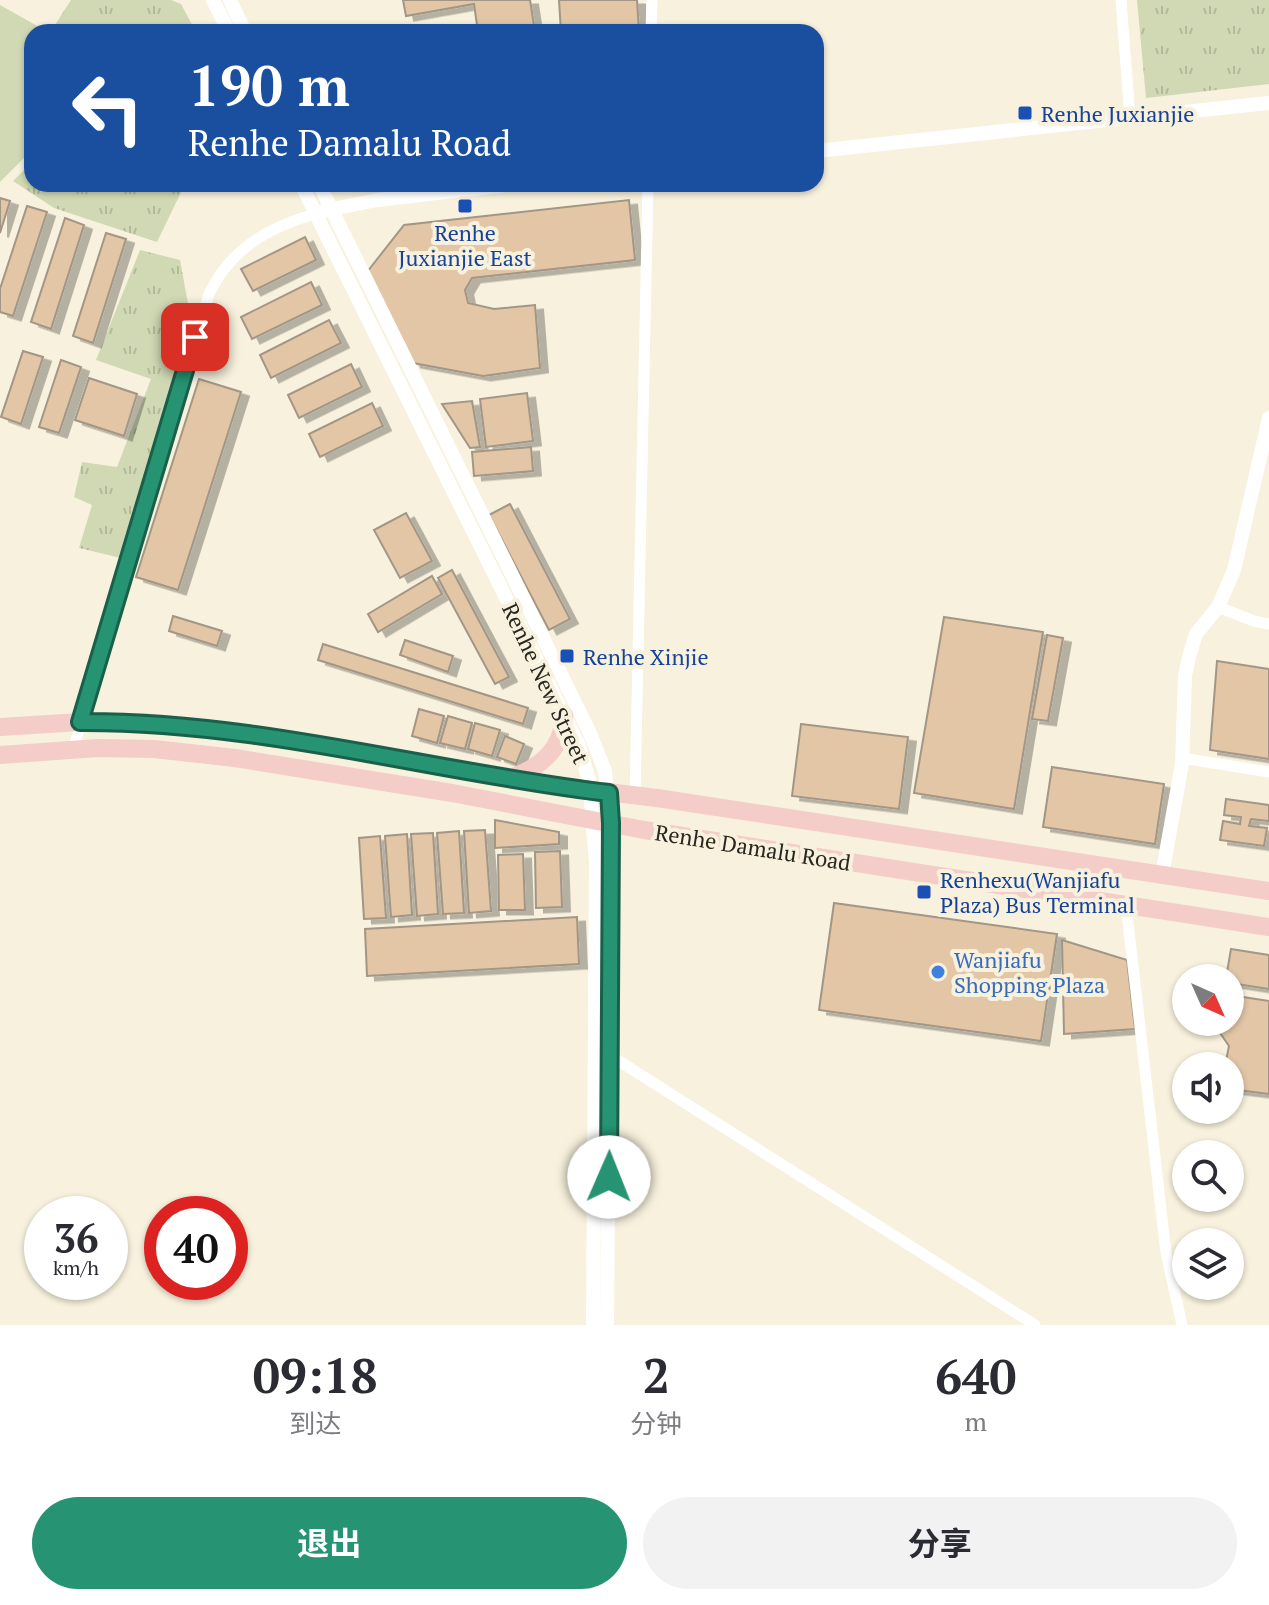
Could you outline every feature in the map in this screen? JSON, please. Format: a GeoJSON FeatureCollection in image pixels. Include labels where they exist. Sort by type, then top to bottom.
{"type":"FeatureCollection","features":[{"type":"Feature","properties":{"kind":"highway"},"geometry":{"type":"LineString","coordinates":[[510,778],[535,769],[545,761],[561,736],[564,715]]}},
{"type":"Feature","properties":{"kind":"highway","name":"Renhe Damalu Road"},"geometry":{"type":"LineString","coordinates":[[0,727],[144,722],[242,732],[600,792],[1269,891]]}},
{"type":"Feature","properties":{"kind":"highway","name":"Renhe Damalu Road"},"geometry":{"type":"LineString","coordinates":[[0,755],[74,748],[154,749],[242,759],[796,854],[1269,927]]}},
{"type":"Feature","properties":{"kind":"highway"},"geometry":{"type":"LineString","coordinates":[[796,854],[800,820]]}},
{"type":"Feature","properties":{"kind":"street"},"geometry":{"type":"LineString","coordinates":[[213,0],[225,24]]}},
{"type":"Feature","properties":{"kind":"street"},"geometry":{"type":"LineString","coordinates":[[230,0],[241,24]]}},
{"type":"Feature","properties":{"kind":"street"},"geometry":{"type":"LineString","coordinates":[[651,24],[652,0]]}},
{"type":"Feature","properties":{"kind":"street"},"geometry":{"type":"LineString","coordinates":[[1121,0],[1130,118]]}},
{"type":"Feature","properties":{"kind":"street"},"geometry":{"type":"LineString","coordinates":[[824,150],[1269,103]]}},
{"type":"Feature","properties":{"kind":"street","name":"Renhe New Street"},"geometry":{"type":"LineString","coordinates":[[305,192],[600,792]]}},
{"type":"Feature","properties":{"kind":"street","name":"Renhe New Street"},"geometry":{"type":"LineString","coordinates":[[323,192],[589,731],[605,771],[600,792],[611,1056],[607,1325]]}},
{"type":"Feature","properties":{"kind":"street"},"geometry":{"type":"LineString","coordinates":[[74,748],[216,278],[239,250],[276,227],[331,208],[446,192]]}},
{"type":"Feature","properties":{"kind":"street"},"geometry":{"type":"LineString","coordinates":[[635,795],[648,192]]}},
{"type":"Feature","properties":{"kind":"street"},"geometry":{"type":"LineString","coordinates":[[1162,875],[1182,758],[1185,676],[1189,657],[1196,634],[1218,607],[1234,570],[1269,418]]}},
{"type":"Feature","properties":{"kind":"street"},"geometry":{"type":"LineString","coordinates":[[1218,607],[1269,624]]}},
{"type":"Feature","properties":{"kind":"street"},"geometry":{"type":"LineString","coordinates":[[1182,758],[1269,772]]}},
{"type":"Feature","properties":{"kind":"street","name":"Renhe New Street"},"geometry":{"type":"LineString","coordinates":[[593,1325],[596,862],[602,821]]}},
{"type":"Feature","properties":{"kind":"street"},"geometry":{"type":"LineString","coordinates":[[1126,905],[1166,1253],[1182,1325]]}},
{"type":"Feature","properties":{"kind":"street"},"geometry":{"type":"LineString","coordinates":[[611,1056],[1035,1325]]}},
{"type":"Feature","properties":{"kind":"green space"},"geometry":{"type":"Polygon","coordinates":[[[71,0],[171,0],[181,4],[192,24],[56,24],[71,0]]]}},
{"type":"Feature","properties":{"kind":"green space"},"geometry":{"type":"Polygon","coordinates":[[[1137,0],[1269,0],[1269,84],[1146,98],[1137,0]]]}},
{"type":"Feature","properties":{"kind":"green space"},"geometry":{"type":"Polygon","coordinates":[[[0,5],[34,24],[24,24],[24,158],[0,182],[0,5]]]}},
{"type":"Feature","properties":{"kind":"green space"},"geometry":{"type":"Polygon","coordinates":[[[24,170],[24,188],[13,181],[24,170]]]}},
{"type":"Feature","properties":{"kind":"green space"},"geometry":{"type":"Polygon","coordinates":[[[30,192],[181,192],[157,242],[54,208],[30,192]]]}},
{"type":"Feature","properties":{"kind":"green space"},"geometry":{"type":"Polygon","coordinates":[[[140,250],[180,260],[192,326],[121,558],[79,548],[92,505],[74,497],[82,462],[117,467],[151,379],[96,360],[140,250]]]}},
{"type":"Feature","properties":{"kind":"building"},"geometry":{"type":"Polygon","coordinates":[[[403,0],[530,0],[534,24],[477,24],[474,4],[406,16],[403,0]]]}},
{"type":"Feature","properties":{"kind":"building"},"geometry":{"type":"Polygon","coordinates":[[[559,0],[637,0],[638,24],[560,24],[559,0]]]}},
{"type":"Feature","properties":{"kind":"building"},"geometry":{"type":"Polygon","coordinates":[[[0,198],[10,201],[0,233],[0,198]]]}},
{"type":"Feature","properties":{"kind":"building"},"geometry":{"type":"Polygon","coordinates":[[[629,200],[635,260],[472,278],[465,290],[468,303],[494,309],[535,305],[540,368],[483,376],[413,363],[367,272],[404,225],[629,200]]]}},
{"type":"Feature","properties":{"kind":"building"},"geometry":{"type":"Polygon","coordinates":[[[27,206],[47,212],[13,316],[0,312],[0,289],[27,206]]]}},
{"type":"Feature","properties":{"kind":"building"},"geometry":{"type":"Polygon","coordinates":[[[65,218],[84,225],[51,329],[31,322],[65,218]]]}},
{"type":"Feature","properties":{"kind":"building"},"geometry":{"type":"Polygon","coordinates":[[[106,233],[126,239],[93,343],[73,336],[106,233]]]}},
{"type":"Feature","properties":{"kind":"building"},"geometry":{"type":"Polygon","coordinates":[[[305,237],[316,260],[253,291],[241,269],[305,237]]]}},
{"type":"Feature","properties":{"kind":"building"},"geometry":{"type":"Polygon","coordinates":[[[311,282],[322,305],[252,339],[241,317],[311,282]]]}},
{"type":"Feature","properties":{"kind":"building"},"geometry":{"type":"Polygon","coordinates":[[[329,320],[341,343],[271,378],[260,355],[329,320]]]}},
{"type":"Feature","properties":{"kind":"building"},"geometry":{"type":"Polygon","coordinates":[[[23,351],[43,357],[21,424],[1,417],[23,351]]]}},
{"type":"Feature","properties":{"kind":"building"},"geometry":{"type":"Polygon","coordinates":[[[61,360],[81,367],[59,433],[39,427],[61,360]]]}},
{"type":"Feature","properties":{"kind":"building"},"geometry":{"type":"Polygon","coordinates":[[[351,364],[362,387],[299,418],[288,395],[351,364]]]}},
{"type":"Feature","properties":{"kind":"building"},"geometry":{"type":"Polygon","coordinates":[[[89,378],[137,394],[124,436],[75,420],[89,378]]]}},
{"type":"Feature","properties":{"kind":"building"},"geometry":{"type":"Polygon","coordinates":[[[199,379],[241,392],[178,590],[136,577],[199,379]]]}},
{"type":"Feature","properties":{"kind":"building"},"geometry":{"type":"Polygon","coordinates":[[[527,393],[533,441],[486,447],[480,399],[527,393]]]}},
{"type":"Feature","properties":{"kind":"building"},"geometry":{"type":"Polygon","coordinates":[[[472,401],[480,447],[470,448],[442,404],[472,401]]]}},
{"type":"Feature","properties":{"kind":"building"},"geometry":{"type":"Polygon","coordinates":[[[372,403],[383,426],[320,457],[309,434],[372,403]]]}},
{"type":"Feature","properties":{"kind":"building"},"geometry":{"type":"Polygon","coordinates":[[[531,447],[533,471],[474,476],[472,452],[531,447]]]}},
{"type":"Feature","properties":{"kind":"building"},"geometry":{"type":"Polygon","coordinates":[[[510,504],[570,619],[549,630],[489,515],[510,504]]]}},
{"type":"Feature","properties":{"kind":"building"},"geometry":{"type":"Polygon","coordinates":[[[406,513],[432,561],[400,578],[374,530],[406,513]]]}},
{"type":"Feature","properties":{"kind":"building"},"geometry":{"type":"Polygon","coordinates":[[[452,570],[509,677],[495,684],[438,578],[452,570]]]}},
{"type":"Feature","properties":{"kind":"building"},"geometry":{"type":"Polygon","coordinates":[[[432,576],[442,594],[378,632],[368,614],[432,576]]]}},
{"type":"Feature","properties":{"kind":"building"},"geometry":{"type":"Polygon","coordinates":[[[173,616],[222,631],[217,646],[169,631],[173,616]]]}},
{"type":"Feature","properties":{"kind":"building"},"geometry":{"type":"Polygon","coordinates":[[[944,617],[1043,632],[1014,809],[914,793],[944,617]]]}},
{"type":"Feature","properties":{"kind":"building"},"geometry":{"type":"Polygon","coordinates":[[[1047,635],[1063,638],[1048,721],[1032,719],[1047,635]]]}},
{"type":"Feature","properties":{"kind":"building"},"geometry":{"type":"Polygon","coordinates":[[[405,640],[453,656],[448,672],[400,655],[405,640]]]}},
{"type":"Feature","properties":{"kind":"building"},"geometry":{"type":"Polygon","coordinates":[[[323,644],[528,708],[523,724],[318,660],[323,644]]]}},
{"type":"Feature","properties":{"kind":"building"},"geometry":{"type":"Polygon","coordinates":[[[1217,661],[1269,669],[1269,759],[1210,750],[1217,661]]]}},
{"type":"Feature","properties":{"kind":"building"},"geometry":{"type":"Polygon","coordinates":[[[419,709],[444,716],[437,743],[412,736],[419,709]]]}},
{"type":"Feature","properties":{"kind":"building"},"geometry":{"type":"Polygon","coordinates":[[[448,716],[472,723],[465,749],[440,743],[448,716]]]}},
{"type":"Feature","properties":{"kind":"building"},"geometry":{"type":"Polygon","coordinates":[[[475,723],[500,730],[492,756],[468,749],[475,723]]]}},
{"type":"Feature","properties":{"kind":"building"},"geometry":{"type":"Polygon","coordinates":[[[801,724],[908,737],[899,809],[792,796],[801,724]]]}},
{"type":"Feature","properties":{"kind":"building"},"geometry":{"type":"Polygon","coordinates":[[[505,736],[524,744],[516,764],[497,757],[505,736]]]}},
{"type":"Feature","properties":{"kind":"building"},"geometry":{"type":"Polygon","coordinates":[[[1052,767],[1164,784],[1155,844],[1043,827],[1052,767]]]}},
{"type":"Feature","properties":{"kind":"building"},"geometry":{"type":"Polygon","coordinates":[[[1226,799],[1269,805],[1269,821],[1251,819],[1249,826],[1267,828],[1264,846],[1220,840],[1223,821],[1240,824],[1241,817],[1224,815],[1226,799]]]}},
{"type":"Feature","properties":{"kind":"building"},"geometry":{"type":"Polygon","coordinates":[[[495,820],[559,832],[559,844],[495,848],[495,820]]]}},
{"type":"Feature","properties":{"kind":"building"},"geometry":{"type":"Polygon","coordinates":[[[485,830],[491,911],[469,913],[464,831],[485,830]]]}},
{"type":"Feature","properties":{"kind":"building"},"geometry":{"type":"Polygon","coordinates":[[[459,831],[464,913],[443,914],[437,833],[459,831]]]}},
{"type":"Feature","properties":{"kind":"building"},"geometry":{"type":"Polygon","coordinates":[[[433,833],[438,914],[417,916],[411,834],[433,833]]]}},
{"type":"Feature","properties":{"kind":"building"},"geometry":{"type":"Polygon","coordinates":[[[407,834],[412,915],[391,917],[385,836],[407,834]]]}},
{"type":"Feature","properties":{"kind":"building"},"geometry":{"type":"Polygon","coordinates":[[[380,836],[386,918],[364,919],[359,838],[380,836]]]}},
{"type":"Feature","properties":{"kind":"building"},"geometry":{"type":"Polygon","coordinates":[[[560,851],[562,907],[536,908],[535,852],[560,851]]]}},
{"type":"Feature","properties":{"kind":"building"},"geometry":{"type":"Polygon","coordinates":[[[523,854],[525,910],[499,910],[498,855],[523,854]]]}},
{"type":"Feature","properties":{"kind":"building","name":"Wanjiafu Shopping Plaza"},"geometry":{"type":"Polygon","coordinates":[[[834,903],[1057,934],[1041,1041],[819,1010],[834,903]]]}},
{"type":"Feature","properties":{"kind":"building"},"geometry":{"type":"Polygon","coordinates":[[[577,917],[579,964],[367,976],[365,929],[577,917]]]}},
{"type":"Feature","properties":{"kind":"building"},"geometry":{"type":"Polygon","coordinates":[[[1062,940],[1127,960],[1135,1029],[1064,1034],[1062,940]]]}},
{"type":"Feature","properties":{"kind":"building"},"geometry":{"type":"Polygon","coordinates":[[[1231,949],[1269,955],[1269,989],[1244,985],[1244,964],[1228,964],[1231,949]]]}},
{"type":"Feature","properties":{"kind":"building"},"geometry":{"type":"Polygon","coordinates":[[[1244,997],[1269,1001],[1269,1094],[1244,1091],[1244,1052],[1228,1052],[1229,1046],[1222,1036],[1244,1036],[1244,997]]]}},
{"type":"Feature","properties":{"kind":"place","name":"Renhe Juxianjie"},"geometry":{"type":"Point","coordinates":[1025,113]}},
{"type":"Feature","properties":{"kind":"place","name":"Renhe Juxianjie East"},"geometry":{"type":"Point","coordinates":[465,206]}},
{"type":"Feature","properties":{"kind":"place","name":"Renhe Xinjie"},"geometry":{"type":"Point","coordinates":[567,656]}},
{"type":"Feature","properties":{"kind":"place","name":"Renhexu(Wanjiafu Plaza) Bus Terminal"},"geometry":{"type":"Point","coordinates":[924,892]}},
{"type":"Feature","properties":{"kind":"place","name":"Wanjiafu Shopping Plaza"},"geometry":{"type":"Point","coordinates":[938,972]}},
{"type":"Feature","properties":{"kind":"route"},"geometry":{"type":"LineString","coordinates":[[195,337],[80,722],[144,722],[242,732],[609,793],[609,1177]]}}]}
